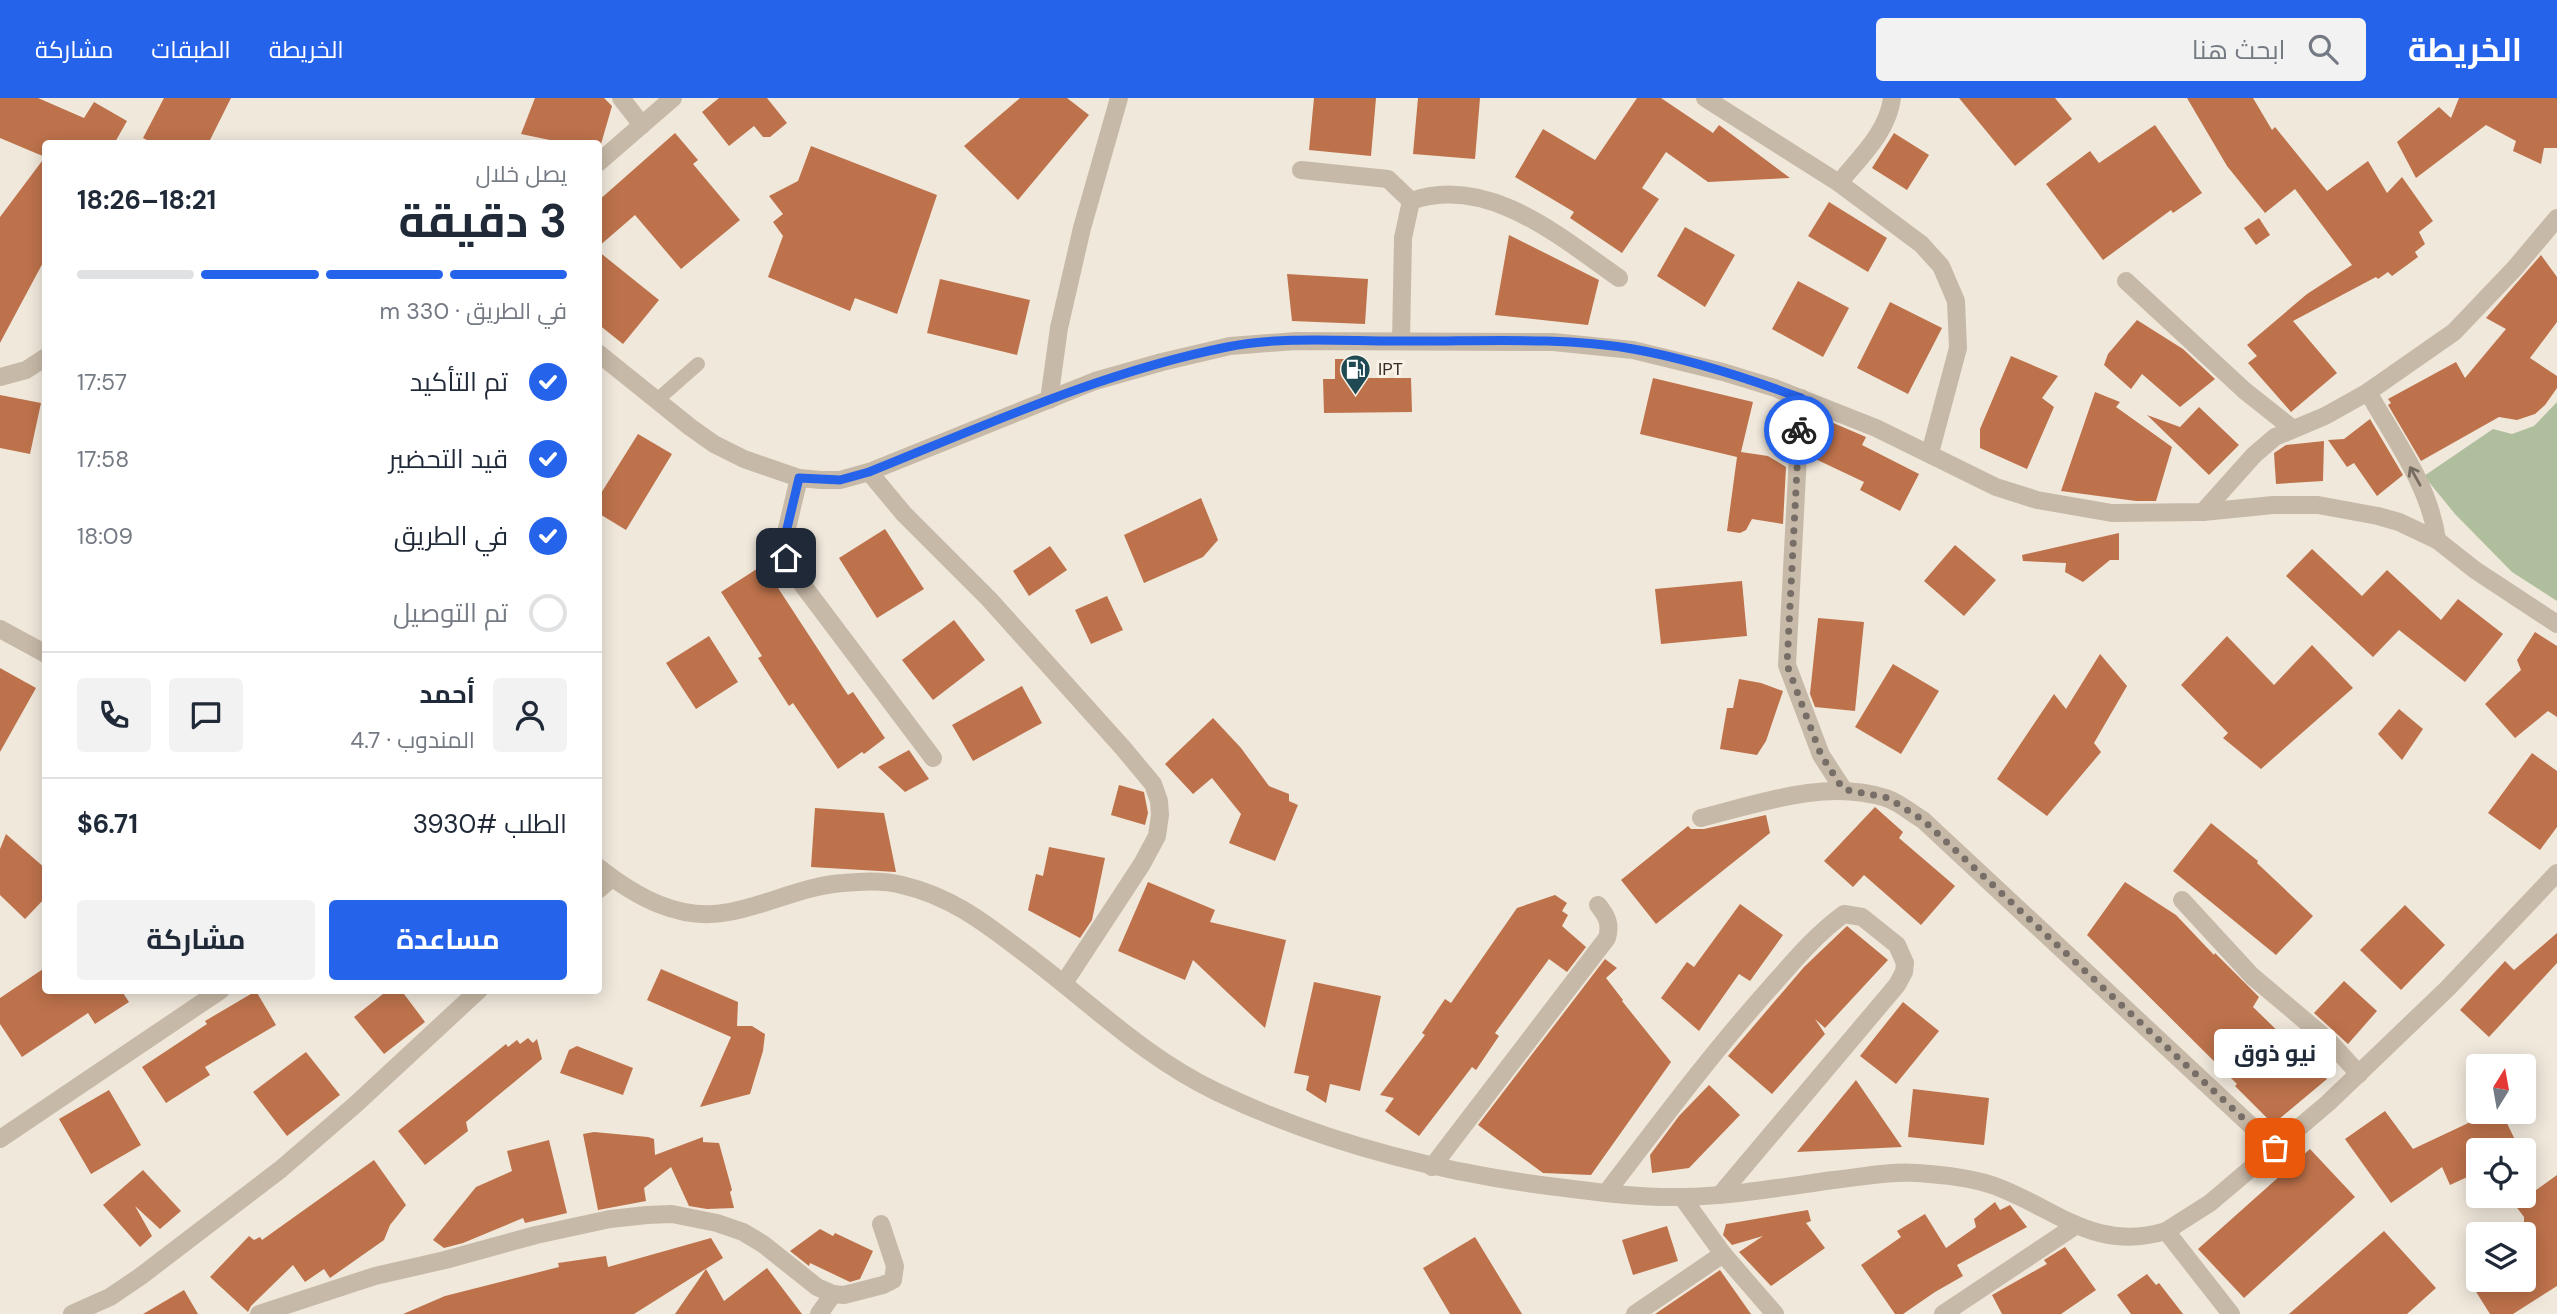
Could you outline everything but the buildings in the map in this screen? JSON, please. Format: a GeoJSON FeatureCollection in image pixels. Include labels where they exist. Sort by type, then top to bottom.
{"type":"FeatureCollection","features":[{"type":"Feature","properties":{"kind":"street"},"geometry":{"type":"LineString","coordinates":[[621,98],[642,125]]}},
{"type":"Feature","properties":{"kind":"street"},"geometry":{"type":"LineString","coordinates":[[602,160],[673,98]]}},
{"type":"Feature","properties":{"kind":"street"},"geometry":{"type":"LineString","coordinates":[[1049,400],[1059,328],[1082,228],[1119,98]]}},
{"type":"Feature","properties":{"kind":"street"},"geometry":{"type":"LineString","coordinates":[[1705,98],[1839,184],[1921,244],[1941,266],[1956,301],[1958,348],[1930,453]]}},
{"type":"Feature","properties":{"kind":"street"},"geometry":{"type":"LineString","coordinates":[[1839,184],[1880,132],[1888,117],[1892,98]]}},
{"type":"Feature","properties":{"kind":"street"},"geometry":{"type":"LineString","coordinates":[[1301,170],[1388,179],[1411,201]]}},
{"type":"Feature","properties":{"kind":"street"},"geometry":{"type":"LineString","coordinates":[[1411,201],[1441,193],[1482,199],[1511,208],[1531,218],[1619,278]]}},
{"type":"Feature","properties":{"kind":"street"},"geometry":{"type":"LineString","coordinates":[[1401,341],[1403,238],[1411,201]]}},
{"type":"Feature","properties":{"kind":"street"},"geometry":{"type":"LineString","coordinates":[[2203,512],[2254,455],[2275,437],[2325,416],[2368,392],[2454,332],[2515,268],[2557,218]]}},
{"type":"Feature","properties":{"kind":"street"},"geometry":{"type":"LineString","coordinates":[[2126,281],[2245,391],[2293,429]]}},
{"type":"Feature","properties":{"kind":"street"},"geometry":{"type":"LineString","coordinates":[[602,356],[714,444],[744,459],[799,478],[840,480],[869,472],[1095,382],[1230,346],[1296,341],[1553,342],[1633,349],[1723,372],[1801,398],[1877,428],[1996,487],[2036,500],[2112,513],[2203,512],[2273,505],[2318,505],[2378,516],[2406,525],[2437,540],[2475,570],[2557,624]]}},
{"type":"Feature","properties":{"kind":"street"},"geometry":{"type":"LineString","coordinates":[[0,377],[26,370],[42,360]]}},
{"type":"Feature","properties":{"kind":"street"},"geometry":{"type":"LineString","coordinates":[[2368,392],[2423,490],[2433,515],[2437,540]]}},
{"type":"Feature","properties":{"kind":"street"},"geometry":{"type":"LineString","coordinates":[[1801,398],[1787,665],[1821,755],[1843,789]]}},
{"type":"Feature","properties":{"kind":"street"},"geometry":{"type":"LineString","coordinates":[[869,472],[904,514],[989,598],[1153,784],[1160,815],[1157,836],[1142,864],[1064,983]]}},
{"type":"Feature","properties":{"kind":"street"},"geometry":{"type":"LineString","coordinates":[[799,478],[784,541],[786,558],[799,580],[933,758]]}},
{"type":"Feature","properties":{"kind":"street"},"geometry":{"type":"LineString","coordinates":[[0,629],[42,652]]}},
{"type":"Feature","properties":{"kind":"street"},"geometry":{"type":"LineString","coordinates":[[1701,818],[1790,795],[1843,789],[1888,798],[1923,820],[2275,1148]]}},
{"type":"Feature","properties":{"kind":"street"},"geometry":{"type":"LineString","coordinates":[[603,878],[659,905],[702,915],[729,913],[806,888],[861,881],[899,883],[938,896],[971,912],[1175,1070],[1218,1093],[1320,1133],[1432,1167],[1497,1180],[1606,1193],[1682,1197],[1720,1195],[1877,1174],[1931,1174],[1994,1186],[2075,1226],[2095,1233],[2122,1237],[2149,1236],[2165,1231],[2210,1203],[2360,1074],[2448,988],[2557,873]]}},
{"type":"Feature","properties":{"kind":"street"},"geometry":{"type":"LineString","coordinates":[[2182,900],[2252,976],[2328,1040],[2360,1074]]}},
{"type":"Feature","properties":{"kind":"street"},"geometry":{"type":"LineString","coordinates":[[1432,1167],[1607,938],[1610,929],[1608,917],[1598,905]]}},
{"type":"Feature","properties":{"kind":"street"},"geometry":{"type":"LineString","coordinates":[[1606,1193],[1730,1033],[1781,976],[1830,924],[1844,914],[1862,917],[1897,945],[1903,954],[1905,972],[1897,985],[1720,1195]]}},
{"type":"Feature","properties":{"kind":"street"},"geometry":{"type":"LineString","coordinates":[[0,1139],[215,994]]}},
{"type":"Feature","properties":{"kind":"street"},"geometry":{"type":"LineString","coordinates":[[72,1314],[110,1297],[141,1276],[281,1169],[475,994]]}},
{"type":"Feature","properties":{"kind":"street"},"geometry":{"type":"LineString","coordinates":[[1682,1197],[1723,1254],[1775,1314]]}},
{"type":"Feature","properties":{"kind":"street"},"geometry":{"type":"LineString","coordinates":[[259,1314],[375,1276],[445,1260],[536,1234],[610,1219],[672,1214],[717,1223],[743,1232],[763,1244],[817,1287],[833,1294],[844,1295],[893,1280],[895,1266],[881,1224]]}},
{"type":"Feature","properties":{"kind":"street"},"geometry":{"type":"LineString","coordinates":[[1943,1314],[2075,1226]]}},
{"type":"Feature","properties":{"kind":"street"},"geometry":{"type":"LineString","coordinates":[[2165,1231],[2231,1314]]}},
{"type":"Feature","properties":{"kind":"street"},"geometry":{"type":"LineString","coordinates":[[1635,1314],[1723,1254]]}},
{"type":"Feature","properties":{"kind":"street"},"geometry":{"type":"LineString","coordinates":[[819,1314],[833,1294]]}},
{"type":"Feature","properties":{"kind":"lane"},"geometry":{"type":"LineString","coordinates":[[657,400],[698,364]]}},
{"type":"Feature","properties":{"kind":"green space"},"geometry":{"type":"Polygon","coordinates":[[[2557,402],[2557,601],[2512,572],[2455,514],[2424,476],[2493,429],[2512,434],[2534,426],[2557,402]]]}},
{"type":"Feature","properties":{"kind":"way so far"},"geometry":{"type":"LineString","coordinates":[[1799,430],[1787,665],[1821,755],[1843,789],[1888,798],[1923,820],[2275,1148]]}},
{"type":"Feature","properties":{"kind":"place","name":"IPT"},"geometry":{"type":"Point","coordinates":[1355,396]}},
{"type":"Feature","properties":{"kind":"place","name":"نيو ذوق"},"geometry":{"type":"Point","coordinates":[2275,1148]}},
{"type":"Feature","properties":{"kind":"route"},"geometry":{"type":"LineString","coordinates":[[786,558],[784,541],[799,478],[840,480],[869,472],[1095,382],[1230,346],[1296,341],[1553,342],[1633,349],[1723,372],[1801,398],[1799,430]]}}]}
